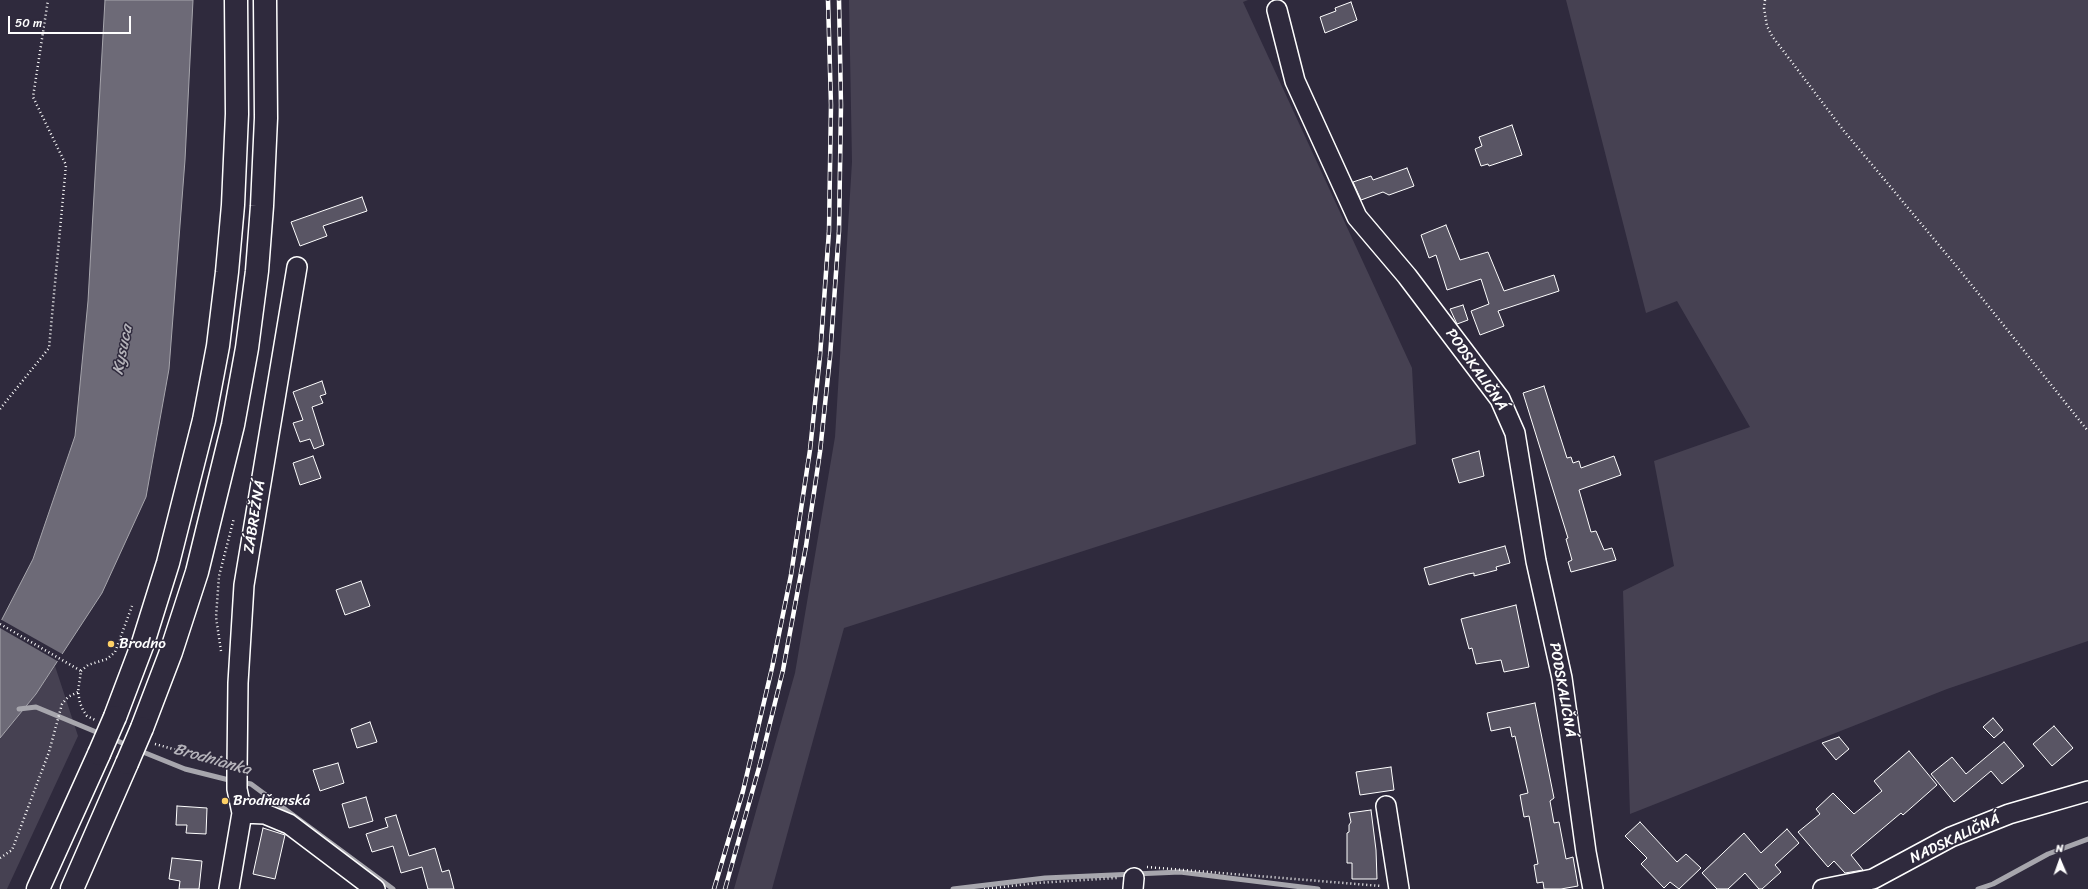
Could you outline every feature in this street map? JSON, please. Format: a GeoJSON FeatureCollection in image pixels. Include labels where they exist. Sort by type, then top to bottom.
{"type":"FeatureCollection","features":[{"type":"Feature","properties":{"kind":"main road"},"geometry":{"type":"LineString","coordinates":[[38,889],[100,754],[143,643],[168,563],[203,428],[218,346],[233,205],[237,114],[236,0]]}},
{"type":"Feature","properties":{"kind":"main road"},"geometry":{"type":"LineString","coordinates":[[72,889],[142,728],[171,652],[197,572],[233,425],[247,348],[257,272],[262,206],[266,118],[265,0]]}},
{"type":"Feature","properties":{"kind":"street","name":"PODSKALIČNÁ"},"geometry":{"type":"LineString","coordinates":[[1277,10],[1295,81],[1357,217],[1407,276],[1500,399],[1516,433],[1536,561],[1562,678],[1586,852],[1594,889]]}},
{"type":"Feature","properties":{"kind":"street","name":"ZÁBREŽNÁ"},"geometry":{"type":"LineString","coordinates":[[242,813],[238,789],[237,770],[238,683],[244,585],[297,267]]}},
{"type":"Feature","properties":{"kind":"street","name":"NADSKALIČNÁ"},"geometry":{"type":"LineString","coordinates":[[1823,889],[1873,879],[1951,837],[2009,814],[2088,790]]}},
{"type":"Feature","properties":{"kind":"street"},"geometry":{"type":"LineString","coordinates":[[1386,806],[1399,888]]}},
{"type":"Feature","properties":{"kind":"street"},"geometry":{"type":"LineString","coordinates":[[229,889],[242,813],[266,814],[289,824],[375,889]]}},
{"type":"Feature","properties":{"kind":"path"},"geometry":{"type":"LineString","coordinates":[[0,409],[49,348],[66,165],[33,97],[48,0]]}},
{"type":"Feature","properties":{"kind":"path"},"geometry":{"type":"LineString","coordinates":[[1765,0],[1764,8],[1767,26],[1772,36],[1844,131],[1958,268],[2055,392],[2087,430]]}},
{"type":"Feature","properties":{"kind":"path"},"geometry":{"type":"LineString","coordinates":[[222,656],[216,617],[219,576],[234,518]]}},
{"type":"Feature","properties":{"kind":"path"},"geometry":{"type":"LineString","coordinates":[[81,672],[88,665],[107,659],[115,652],[132,606]]}},
{"type":"Feature","properties":{"kind":"path"},"geometry":{"type":"LineString","coordinates":[[0,624],[70,664]]}},
{"type":"Feature","properties":{"kind":"path"},"geometry":{"type":"LineString","coordinates":[[0,858],[12,850],[49,752],[54,728],[62,704],[68,697],[78,692]]}},
{"type":"Feature","properties":{"kind":"path"},"geometry":{"type":"LineString","coordinates":[[984,889],[1037,883],[1137,879],[1148,867],[1399,888]]}},
{"type":"Feature","properties":{"kind":"shaded area"},"geometry":{"type":"Polygon","coordinates":[[[849,0],[1248,0],[1243,2],[1412,368],[1416,444],[844,628],[772,889],[734,889],[795,673],[835,437],[852,162],[849,0]]]}},
{"type":"Feature","properties":{"kind":"shaded area"},"geometry":{"type":"Polygon","coordinates":[[[1566,0],[2088,0],[2088,641],[1947,689],[1630,814],[1623,591],[1674,566],[1654,461],[1750,427],[1677,301],[1646,313],[1566,0]]]}},
{"type":"Feature","properties":{"kind":"shaded area"},"geometry":{"type":"Polygon","coordinates":[[[55,666],[78,736],[7,889],[0,889],[0,738],[36,694],[55,666]]]}},
{"type":"Feature","properties":{"kind":"water","name":"Kysuca"},"geometry":{"type":"Polygon","coordinates":[[[105,0],[193,0],[185,160],[169,369],[146,497],[102,593],[36,694],[0,738],[0,623],[33,559],[75,436],[88,301],[105,0]]]}},
{"type":"Feature","properties":{"kind":"pier"},"geometry":{"type":"Polygon","coordinates":[[[0,619],[64,655],[59,662],[0,628],[0,619]]]}},
{"type":"Feature","properties":{"kind":"building"},"geometry":{"type":"Polygon","coordinates":[[[1351,2],[1357,20],[1325,33],[1320,17],[1336,11],[1335,8],[1351,2]]]}},
{"type":"Feature","properties":{"kind":"building"},"geometry":{"type":"Polygon","coordinates":[[[1512,125],[1522,155],[1489,166],[1488,164],[1481,166],[1475,149],[1482,146],[1479,137],[1512,125]]]}},
{"type":"Feature","properties":{"kind":"building"},"geometry":{"type":"Polygon","coordinates":[[[1407,168],[1414,186],[1389,195],[1383,192],[1361,200],[1353,182],[1371,176],[1373,180],[1407,168]]]}},
{"type":"Feature","properties":{"kind":"building"},"geometry":{"type":"Polygon","coordinates":[[[362,197],[367,211],[323,226],[327,236],[300,246],[291,222],[362,197]]]}},
{"type":"Feature","properties":{"kind":"building"},"geometry":{"type":"Polygon","coordinates":[[[1446,225],[1460,260],[1488,252],[1504,291],[1554,275],[1559,291],[1498,311],[1504,326],[1480,335],[1471,311],[1489,304],[1481,279],[1447,290],[1436,255],[1429,258],[1421,235],[1446,225]]]}},
{"type":"Feature","properties":{"kind":"building"},"geometry":{"type":"Polygon","coordinates":[[[1463,305],[1468,320],[1457,324],[1450,309],[1463,305]]]}},
{"type":"Feature","properties":{"kind":"building"},"geometry":{"type":"Polygon","coordinates":[[[322,381],[326,394],[320,396],[323,403],[312,407],[324,445],[314,449],[310,439],[300,442],[293,423],[303,420],[293,392],[322,381]]]}},
{"type":"Feature","properties":{"kind":"building"},"geometry":{"type":"Polygon","coordinates":[[[1544,386],[1567,458],[1571,457],[1573,463],[1579,461],[1581,468],[1614,456],[1621,475],[1579,490],[1591,532],[1596,531],[1604,550],[1612,548],[1616,560],[1571,572],[1568,562],[1572,560],[1566,539],[1568,538],[1523,393],[1544,386]]]}},
{"type":"Feature","properties":{"kind":"building"},"geometry":{"type":"Polygon","coordinates":[[[1479,451],[1484,476],[1459,483],[1452,459],[1479,451]]]}},
{"type":"Feature","properties":{"kind":"building"},"geometry":{"type":"Polygon","coordinates":[[[313,456],[321,478],[300,485],[293,463],[313,456]]]}},
{"type":"Feature","properties":{"kind":"building"},"geometry":{"type":"Polygon","coordinates":[[[1505,546],[1510,563],[1496,567],[1497,570],[1474,576],[1474,573],[1468,574],[1429,585],[1424,568],[1505,546]]]}},
{"type":"Feature","properties":{"kind":"building"},"geometry":{"type":"Polygon","coordinates":[[[361,581],[370,606],[345,615],[336,590],[361,581]]]}},
{"type":"Feature","properties":{"kind":"building"},"geometry":{"type":"Polygon","coordinates":[[[1516,605],[1529,667],[1504,672],[1501,660],[1476,664],[1472,648],[1469,649],[1461,619],[1516,605]]]}},
{"type":"Feature","properties":{"kind":"building"},"geometry":{"type":"Polygon","coordinates":[[[1535,703],[1554,798],[1550,801],[1554,823],[1559,822],[1566,859],[1573,857],[1578,886],[1561,889],[1544,889],[1543,882],[1537,883],[1534,865],[1538,864],[1529,816],[1524,817],[1520,795],[1528,793],[1515,736],[1512,737],[1510,727],[1491,731],[1487,713],[1535,703]]]}},
{"type":"Feature","properties":{"kind":"building"},"geometry":{"type":"Polygon","coordinates":[[[1993,718],[2003,730],[1994,738],[1983,727],[1993,718]]]}},
{"type":"Feature","properties":{"kind":"building"},"geometry":{"type":"Polygon","coordinates":[[[370,722],[377,742],[357,748],[351,729],[370,722]]]}},
{"type":"Feature","properties":{"kind":"building"},"geometry":{"type":"Polygon","coordinates":[[[2054,726],[2073,748],[2052,766],[2033,744],[2054,726]]]}},
{"type":"Feature","properties":{"kind":"building"},"geometry":{"type":"Polygon","coordinates":[[[1839,737],[1849,749],[1836,760],[1822,743],[1839,737]]]}},
{"type":"Feature","properties":{"kind":"building"},"geometry":{"type":"Polygon","coordinates":[[[2004,742],[2024,766],[2002,784],[1991,771],[1954,802],[1931,774],[1952,757],[1966,774],[2004,742]]]}},
{"type":"Feature","properties":{"kind":"building"},"geometry":{"type":"Polygon","coordinates":[[[1909,751],[1937,785],[1903,815],[1901,813],[1851,855],[1863,870],[1845,873],[1834,861],[1828,867],[1798,832],[1820,814],[1816,809],[1833,793],[1854,814],[1882,791],[1874,781],[1909,751]]]}},
{"type":"Feature","properties":{"kind":"building"},"geometry":{"type":"Polygon","coordinates":[[[338,763],[344,783],[320,791],[313,770],[338,763]]]}},
{"type":"Feature","properties":{"kind":"building"},"geometry":{"type":"Polygon","coordinates":[[[1391,767],[1394,790],[1360,795],[1356,772],[1391,767]]]}},
{"type":"Feature","properties":{"kind":"building"},"geometry":{"type":"Polygon","coordinates":[[[366,797],[373,821],[349,828],[342,804],[366,797]]]}},
{"type":"Feature","properties":{"kind":"building"},"geometry":{"type":"Polygon","coordinates":[[[177,806],[207,808],[206,834],[186,833],[187,825],[176,825],[177,806]]]}},
{"type":"Feature","properties":{"kind":"building"},"geometry":{"type":"Polygon","coordinates":[[[1371,810],[1376,850],[1377,879],[1352,879],[1352,863],[1347,863],[1347,833],[1349,832],[1349,825],[1351,822],[1349,813],[1371,810]]]}},
{"type":"Feature","properties":{"kind":"building"},"geometry":{"type":"Polygon","coordinates":[[[396,815],[409,856],[435,848],[442,872],[449,870],[454,889],[428,889],[422,867],[401,873],[393,846],[372,852],[366,834],[388,827],[385,818],[396,815]]]}},
{"type":"Feature","properties":{"kind":"building"},"geometry":{"type":"Polygon","coordinates":[[[1640,822],[1677,862],[1686,854],[1701,868],[1679,889],[1670,882],[1664,888],[1641,864],[1647,858],[1625,836],[1640,822]]]}},
{"type":"Feature","properties":{"kind":"building"},"geometry":{"type":"Polygon","coordinates":[[[263,828],[285,835],[275,879],[253,874],[263,828]]]}},
{"type":"Feature","properties":{"kind":"building"},"geometry":{"type":"Polygon","coordinates":[[[1787,829],[1799,843],[1775,865],[1781,872],[1762,889],[1759,889],[1745,873],[1728,889],[1717,889],[1702,873],[1744,833],[1761,853],[1787,829]]]}},
{"type":"Feature","properties":{"kind":"building"},"geometry":{"type":"Polygon","coordinates":[[[172,858],[202,861],[199,889],[179,889],[180,881],[169,879],[172,858]]]}},
{"type":"Feature","properties":{"kind":"waterway","name":"Brodnianka"},"geometry":{"type":"LineString","coordinates":[[19,709],[36,707],[101,734]]}},
{"type":"Feature","properties":{"kind":"waterway","name":"Brodnianka"},"geometry":{"type":"LineString","coordinates":[[111,738],[129,746]]}},
{"type":"Feature","properties":{"kind":"waterway","name":"Brodnianka"},"geometry":{"type":"LineString","coordinates":[[138,750],[185,769],[233,781]]}},
{"type":"Feature","properties":{"kind":"waterway","name":"Brodnianka"},"geometry":{"type":"LineString","coordinates":[[241,782],[251,784],[393,889]]}},
{"type":"Feature","properties":{"kind":"waterway"},"geometry":{"type":"LineString","coordinates":[[1978,889],[1993,884],[2048,854],[2088,839]]}},
{"type":"Feature","properties":{"kind":"waterway"},"geometry":{"type":"LineString","coordinates":[[953,889],[1045,878],[1180,872],[1318,889]]}},
{"type":"Feature","properties":{"kind":"railway"},"geometry":{"type":"LineString","coordinates":[[714,889],[743,791],[772,668],[791,575],[810,450],[820,356],[829,231],[831,105],[828,0]]}},
{"type":"Feature","properties":{"kind":"railway"},"geometry":{"type":"LineString","coordinates":[[725,889],[760,764],[783,670],[806,546],[820,452],[830,357],[839,231],[841,105],[839,0]]}},
{"type":"Feature","properties":{"kind":"place","name":"Brodno"},"geometry":{"type":"Point","coordinates":[111,644]}},
{"type":"Feature","properties":{"kind":"place","name":"Brodňanská"},"geometry":{"type":"Point","coordinates":[225,801]}}]}
